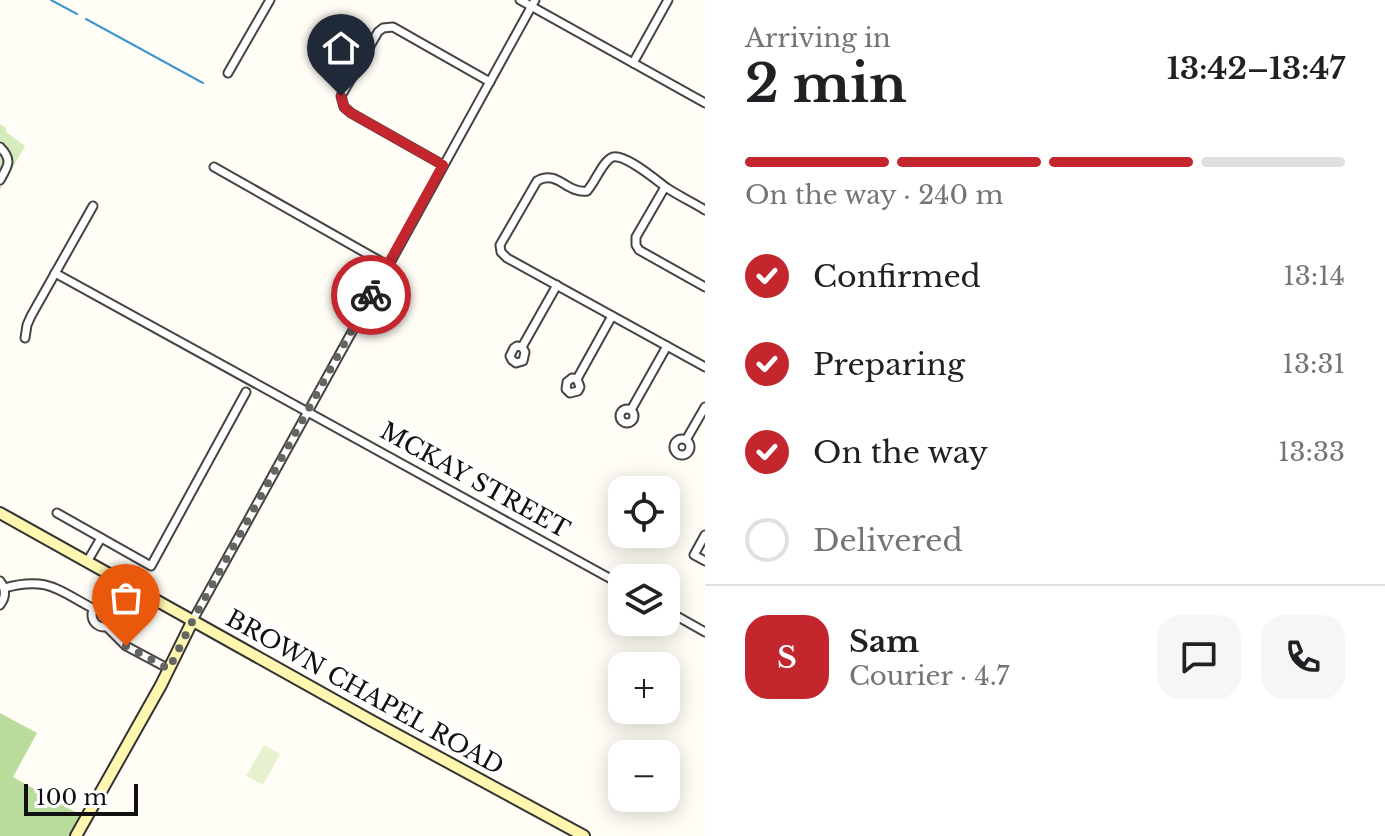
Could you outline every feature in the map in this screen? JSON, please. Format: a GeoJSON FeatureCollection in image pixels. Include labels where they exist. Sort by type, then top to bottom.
{"type":"FeatureCollection","features":[{"type":"Feature","properties":{"kind":"street"},"geometry":{"type":"LineString","coordinates":[[228,73],[270,0]]}},
{"type":"Feature","properties":{"kind":"street"},"geometry":{"type":"LineString","coordinates":[[520,0],[533,3],[705,103]]}},
{"type":"Feature","properties":{"kind":"street"},"geometry":{"type":"LineString","coordinates":[[633,63],[668,0]]}},
{"type":"Feature","properties":{"kind":"street"},"geometry":{"type":"LineString","coordinates":[[76,836],[533,3]]}},
{"type":"Feature","properties":{"kind":"street"},"geometry":{"type":"LineString","coordinates":[[443,165],[351,113],[344,107],[341,96],[378,32],[393,27],[490,82]]}},
{"type":"Feature","properties":{"kind":"street"},"geometry":{"type":"LineString","coordinates":[[0,147],[8,160],[0,180]]}},
{"type":"Feature","properties":{"kind":"street"},"geometry":{"type":"LineString","coordinates":[[705,210],[665,187],[657,178],[619,157],[612,157],[587,191],[579,192],[551,177],[542,178],[534,185],[500,245],[501,252],[507,258],[705,367]]}},
{"type":"Feature","properties":{"kind":"street"},"geometry":{"type":"LineString","coordinates":[[214,167],[387,265]]}},
{"type":"Feature","properties":{"kind":"street"},"geometry":{"type":"LineString","coordinates":[[665,187],[636,237],[636,245],[639,250],[705,287]]}},
{"type":"Feature","properties":{"kind":"street"},"geometry":{"type":"LineString","coordinates":[[25,338],[27,325],[93,206]]}},
{"type":"Feature","properties":{"kind":"street","name":"MCKAY STREET"},"geometry":{"type":"LineString","coordinates":[[55,273],[608,577]]}},
{"type":"Feature","properties":{"kind":"street"},"geometry":{"type":"LineString","coordinates":[[522,347],[557,285]]}},
{"type":"Feature","properties":{"kind":"street"},"geometry":{"type":"LineString","coordinates":[[577,379],[612,316]]}},
{"type":"Feature","properties":{"kind":"street"},"geometry":{"type":"LineString","coordinates":[[631,410],[667,346]]}},
{"type":"Feature","properties":{"kind":"street"},"geometry":{"type":"LineString","coordinates":[[57,513],[151,566],[246,392]]}},
{"type":"Feature","properties":{"kind":"street"},"geometry":{"type":"LineString","coordinates":[[686,440],[705,407]]}},
{"type":"Feature","properties":{"kind":"street","name":"BROWN CHAPEL ROAD"},"geometry":{"type":"LineString","coordinates":[[0,513],[584,836]]}},
{"type":"Feature","properties":{"kind":"street"},"geometry":{"type":"LineString","coordinates":[[705,535],[694,555],[705,561]]}},
{"type":"Feature","properties":{"kind":"street"},"geometry":{"type":"LineString","coordinates":[[87,562],[101,538]]}},
{"type":"Feature","properties":{"kind":"street"},"geometry":{"type":"LineString","coordinates":[[0,605],[5,594],[2,584],[41,582],[94,609]]}},
{"type":"Feature","properties":{"kind":"street"},"geometry":{"type":"LineString","coordinates":[[110,605],[124,582]]}},
{"type":"Feature","properties":{"kind":"street"},"geometry":{"type":"LineString","coordinates":[[101,604],[110,605],[115,610],[113,624],[99,627],[92,617],[94,609],[101,604]]}},
{"type":"Feature","properties":{"kind":"street"},"geometry":{"type":"LineString","coordinates":[[680,618],[705,632]]}},
{"type":"Feature","properties":{"kind":"street"},"geometry":{"type":"LineString","coordinates":[[107,627],[126,646],[169,669]]}},
{"type":"Feature","properties":{"kind":"green space"},"geometry":{"type":"Polygon","coordinates":[[[0,124],[25,146],[0,190],[0,124]]]}},
{"type":"Feature","properties":{"kind":"green space"},"geometry":{"type":"Polygon","coordinates":[[[0,713],[37,733],[13,777],[82,816],[71,836],[0,836],[0,713]]]}},
{"type":"Feature","properties":{"kind":"green space"},"geometry":{"type":"Polygon","coordinates":[[[264,745],[280,754],[263,785],[246,776],[264,745]]]}},
{"type":"Feature","properties":{"kind":"waterway"},"geometry":{"type":"LineString","coordinates":[[51,0],[77,14]]}},
{"type":"Feature","properties":{"kind":"waterway"},"geometry":{"type":"LineString","coordinates":[[86,19],[203,83]]}},
{"type":"Feature","properties":{"kind":"way so far"},"geometry":{"type":"LineString","coordinates":[[126,646],[169,669],[174,654],[371,295]]}},
{"type":"Feature","properties":{"kind":"route"},"geometry":{"type":"LineString","coordinates":[[341,96],[344,107],[351,113],[443,165],[371,295]]}}]}
